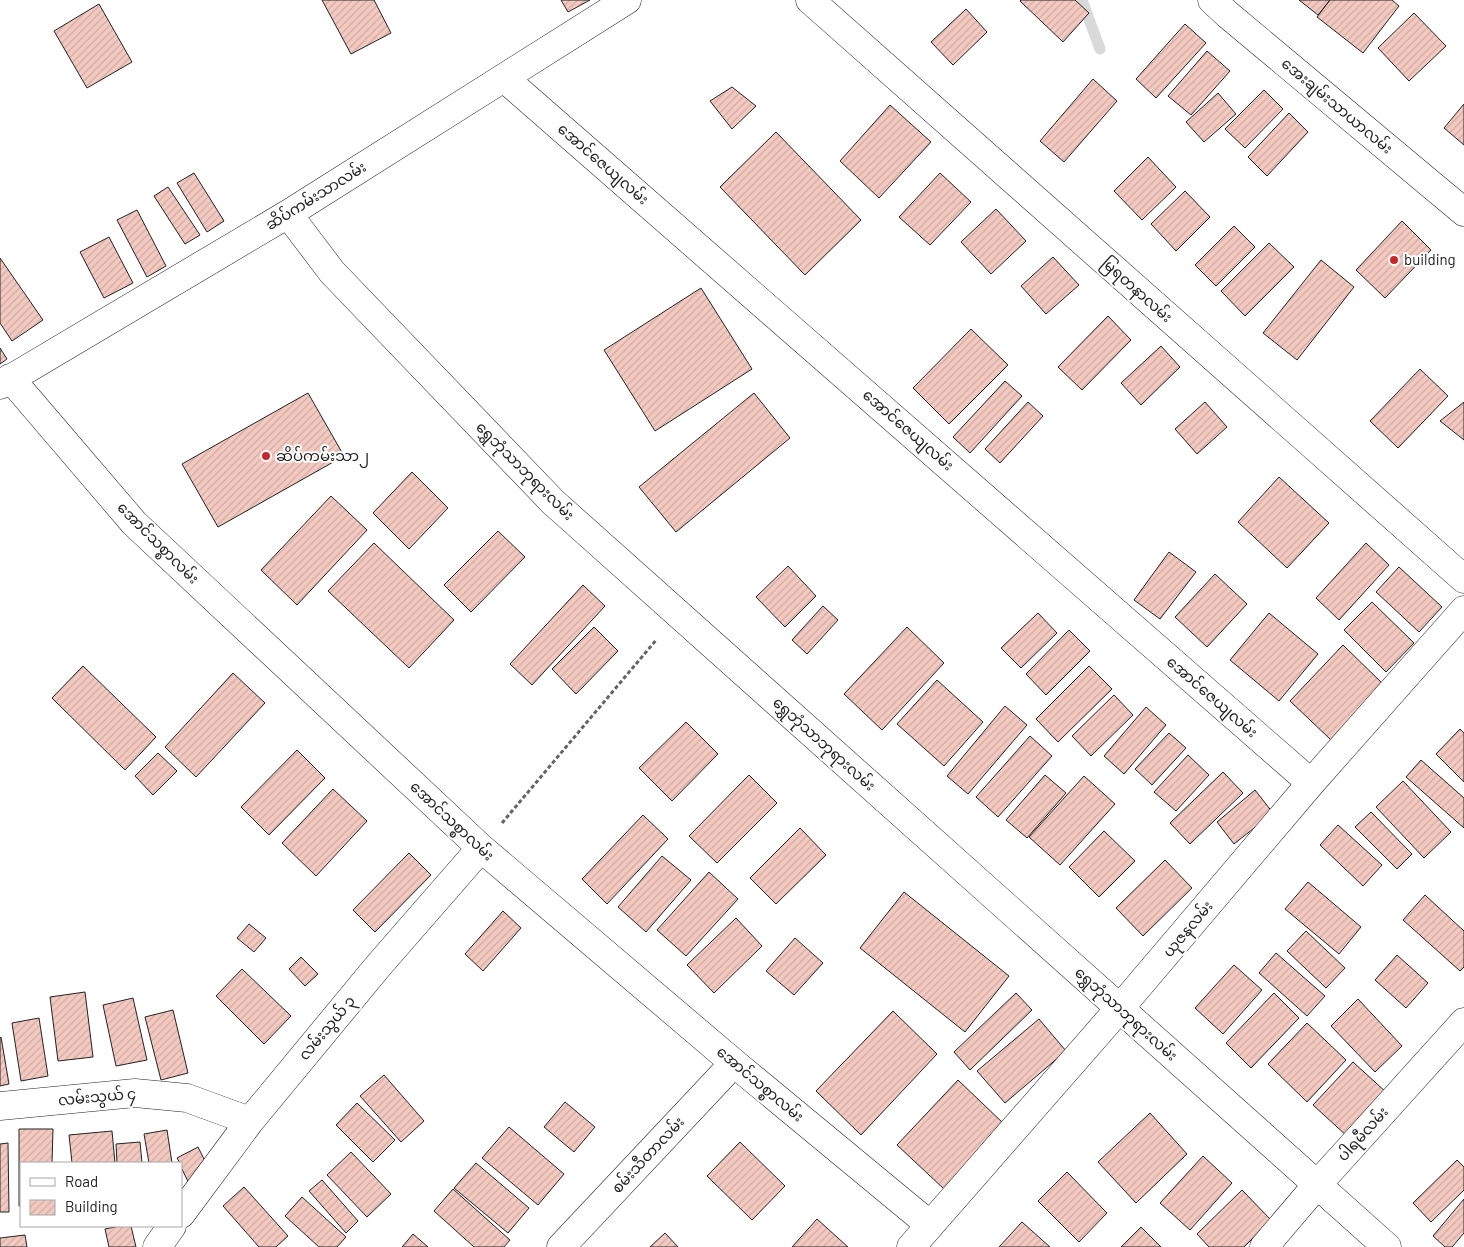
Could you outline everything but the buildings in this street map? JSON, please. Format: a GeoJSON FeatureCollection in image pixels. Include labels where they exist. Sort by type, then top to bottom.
{"type":"FeatureCollection","features":[{"type":"Feature","properties":{"kind":"street","name":"ဆိပ်ကမ်းသာလမ်း"},"geometry":{"type":"LineString","coordinates":[[5,382],[288,214],[627,0]]}},
{"type":"Feature","properties":{"kind":"street","name":"မြရတနာလမ်း"},"geometry":{"type":"LineString","coordinates":[[810,0],[1464,579]]}},
{"type":"Feature","properties":{"kind":"street","name":"အေးချမ်းသာယာလမ်း"},"geometry":{"type":"LineString","coordinates":[[1212,0],[1226,14],[1464,212]]}},
{"type":"Feature","properties":{"kind":"street","name":"အောင်ဇေယျလမ်း"},"geometry":{"type":"LineString","coordinates":[[504,78],[1311,783]]}},
{"type":"Feature","properties":{"kind":"street","name":"ရွှေဘုံသာဘုရားလမ်း"},"geometry":{"type":"LineString","coordinates":[[288,214],[332,272],[554,502],[1120,1008],[1316,1186],[1387,1247]]}},
{"type":"Feature","properties":{"kind":"street","name":"အောင်သစ္စာလမ်း"},"geometry":{"type":"LineString","coordinates":[[5,382],[134,523],[481,848],[734,1063],[930,1225]]}},
{"type":"Feature","properties":{"kind":"street","name":"ယုဇနလမ်း"},"geometry":{"type":"LineString","coordinates":[[911,1247],[1120,1008],[1311,783],[1464,610]]}},
{"type":"Feature","properties":{"kind":"street","name":"လမ်းသွယ် ၃"},"geometry":{"type":"LineString","coordinates":[[182,1213],[250,1121],[379,965],[481,848]]}},
{"type":"Feature","properties":{"kind":"street","name":"ပါရမီလမ်း"},"geometry":{"type":"LineString","coordinates":[[1264,1247],[1316,1186],[1464,1022]]}},
{"type":"Feature","properties":{"kind":"street","name":"စမ်းသီတာလမ်း"},"geometry":{"type":"LineString","coordinates":[[561,1247],[734,1063]]}},
{"type":"Feature","properties":{"kind":"street","name":"လမ်းသွယ် ၄"},"geometry":{"type":"LineString","coordinates":[[0,1106],[135,1093],[187,1098],[250,1121]]}},
{"type":"Feature","properties":{"kind":"street"},"geometry":{"type":"LineString","coordinates":[[157,1247],[171,1227]]}},
{"type":"Feature","properties":{"kind":"path"},"geometry":{"type":"LineString","coordinates":[[481,848],[679,614]]}},
{"type":"Feature","properties":{"kind":"waterway"},"geometry":{"type":"LineString","coordinates":[[1082,0],[1100,49]]}},
{"type":"Feature","properties":{"kind":"place","name":"building"},"geometry":{"type":"Point","coordinates":[1394,260]}},
{"type":"Feature","properties":{"kind":"place","name":"ဆိပ်ကမ်းသာ၂"},"geometry":{"type":"Point","coordinates":[266,456]}}]}
